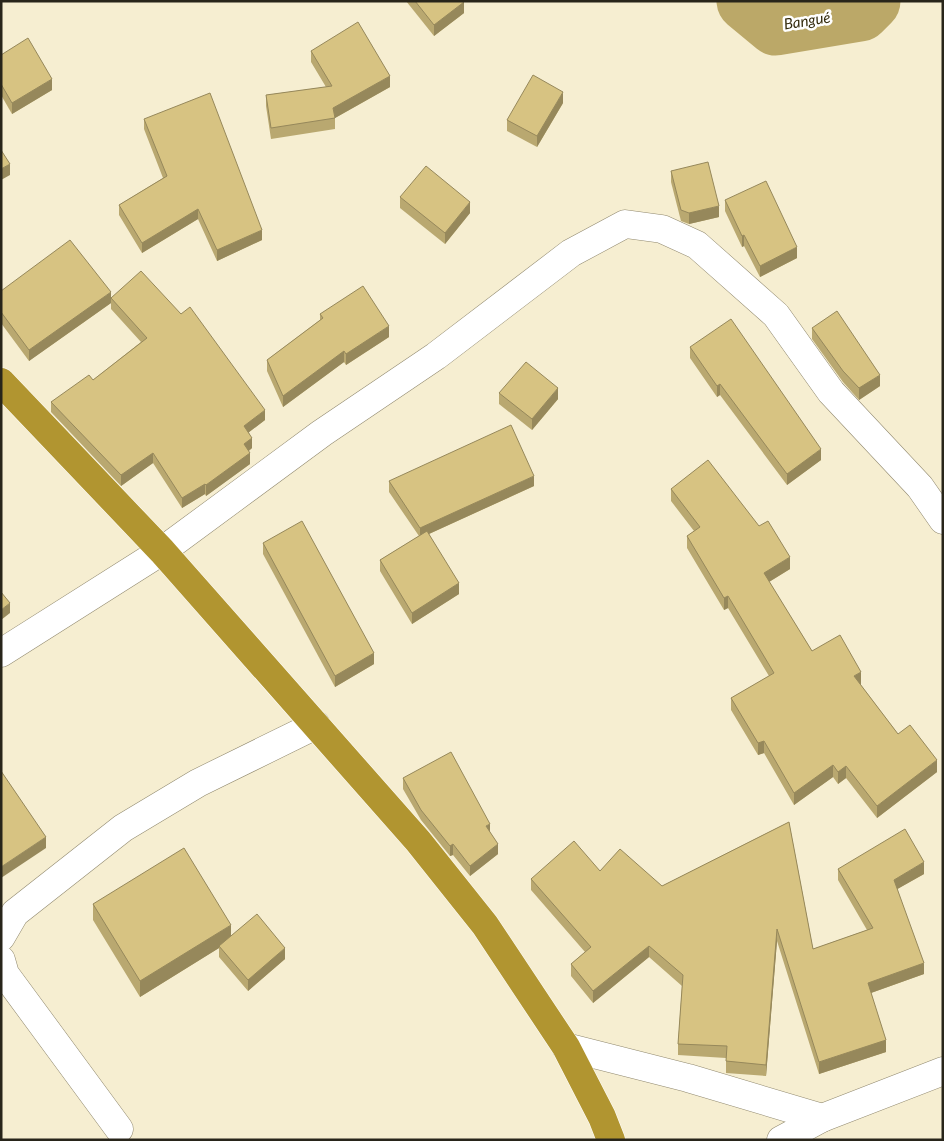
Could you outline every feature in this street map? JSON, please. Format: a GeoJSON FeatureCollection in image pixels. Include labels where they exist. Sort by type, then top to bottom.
{"type":"FeatureCollection","features":[{"type":"Feature","properties":{"kind":"highway"},"geometry":{"type":"LineString","coordinates":[[1,382],[162,551],[418,841],[485,925],[566,1047],[612,1140]]}},
{"type":"Feature","properties":{"kind":"street"},"geometry":{"type":"LineString","coordinates":[[1,653],[162,551],[322,433],[436,356],[570,253],[625,224],[662,229],[697,246],[776,315],[831,392],[920,487],[943,520]]}},
{"type":"Feature","properties":{"kind":"street"},"geometry":{"type":"LineString","coordinates":[[1,937],[15,913],[123,828],[198,783],[316,725]]}},
{"type":"Feature","properties":{"kind":"street"},"geometry":{"type":"LineString","coordinates":[[1,960],[5,974],[119,1129]]}},
{"type":"Feature","properties":{"kind":"street"},"geometry":{"type":"LineString","coordinates":[[566,1047],[688,1078],[822,1118]]}},
{"type":"Feature","properties":{"kind":"street"},"geometry":{"type":"LineString","coordinates":[[781,1140],[822,1118],[943,1071]]}},
{"type":"Feature","properties":{"kind":"building"},"geometry":{"type":"Polygon","coordinates":[[[415,1],[463,1],[464,2],[434,25],[415,1]]]}},
{"type":"Feature","properties":{"kind":"building"},"geometry":{"type":"Polygon","coordinates":[[[358,22],[390,76],[333,108],[335,118],[271,128],[266,95],[332,86],[311,51],[358,22]]]}},
{"type":"Feature","properties":{"kind":"building"},"geometry":{"type":"Polygon","coordinates":[[[28,38],[52,79],[12,103],[1,84],[1,55],[28,38]]]}},
{"type":"Feature","properties":{"kind":"building"},"geometry":{"type":"Polygon","coordinates":[[[533,75],[563,92],[537,136],[507,120],[533,75]]]}},
{"type":"Feature","properties":{"kind":"building"},"geometry":{"type":"Polygon","coordinates":[[[210,93],[262,230],[217,250],[198,209],[142,243],[119,205],[167,176],[144,119],[210,93]]]}},
{"type":"Feature","properties":{"kind":"building"},"geometry":{"type":"Polygon","coordinates":[[[1,150],[10,164],[1,169],[1,150]]]}},
{"type":"Feature","properties":{"kind":"building"},"geometry":{"type":"Polygon","coordinates":[[[708,162],[719,206],[689,213],[681,210],[671,171],[708,162]]]}},
{"type":"Feature","properties":{"kind":"building"},"geometry":{"type":"Polygon","coordinates":[[[426,166],[470,202],[445,233],[400,197],[426,166]]]}},
{"type":"Feature","properties":{"kind":"building"},"geometry":{"type":"Polygon","coordinates":[[[766,181],[797,247],[760,266],[744,235],[742,236],[725,200],[766,181]]]}},
{"type":"Feature","properties":{"kind":"building"},"geometry":{"type":"Polygon","coordinates":[[[70,240],[111,292],[29,350],[1,312],[1,291],[70,240]]]}},
{"type":"Feature","properties":{"kind":"building"},"geometry":{"type":"Polygon","coordinates":[[[141,271],[181,314],[190,307],[265,410],[244,426],[252,438],[244,444],[250,453],[206,485],[182,498],[153,453],[121,475],[51,402],[89,375],[93,380],[147,338],[111,298],[141,271]]]}},
{"type":"Feature","properties":{"kind":"building"},"geometry":{"type":"Polygon","coordinates":[[[363,286],[389,326],[346,354],[344,351],[283,396],[267,360],[323,318],[320,314],[363,286]]]}},
{"type":"Feature","properties":{"kind":"building"},"geometry":{"type":"Polygon","coordinates":[[[837,311],[880,375],[859,388],[843,371],[812,328],[837,311]]]}},
{"type":"Feature","properties":{"kind":"building"},"geometry":{"type":"Polygon","coordinates":[[[731,319],[821,449],[787,474],[720,384],[717,386],[690,347],[731,319]]]}},
{"type":"Feature","properties":{"kind":"building"},"geometry":{"type":"Polygon","coordinates":[[[526,362],[558,388],[532,419],[499,393],[526,362]]]}},
{"type":"Feature","properties":{"kind":"building"},"geometry":{"type":"Polygon","coordinates":[[[511,425],[534,476],[420,528],[389,481],[511,425]]]}},
{"type":"Feature","properties":{"kind":"building"},"geometry":{"type":"Polygon","coordinates":[[[708,460],[759,526],[768,521],[790,557],[764,573],[812,651],[840,635],[861,672],[854,676],[898,734],[910,725],[937,760],[877,806],[846,766],[838,772],[833,765],[794,793],[764,741],[758,743],[731,698],[774,673],[728,596],[724,598],[687,536],[700,527],[671,489],[708,460]]]}},
{"type":"Feature","properties":{"kind":"building"},"geometry":{"type":"Polygon","coordinates":[[[302,521],[374,653],[335,676],[263,543],[302,521]]]}},
{"type":"Feature","properties":{"kind":"building"},"geometry":{"type":"Polygon","coordinates":[[[427,531],[459,583],[412,613],[380,560],[427,531]]]}},
{"type":"Feature","properties":{"kind":"building"},"geometry":{"type":"Polygon","coordinates":[[[1,592],[10,603],[1,610],[1,592]]]}},
{"type":"Feature","properties":{"kind":"building"},"geometry":{"type":"Polygon","coordinates":[[[451,752],[490,824],[486,826],[498,844],[470,866],[453,844],[450,846],[421,810],[403,778],[451,752]]]}},
{"type":"Feature","properties":{"kind":"building"},"geometry":{"type":"Polygon","coordinates":[[[1,771],[46,837],[1,867],[1,771]]]}},
{"type":"Feature","properties":{"kind":"building"},"geometry":{"type":"Polygon","coordinates":[[[789,822],[813,949],[873,928],[838,869],[905,829],[924,862],[894,880],[924,963],[868,983],[886,1040],[819,1062],[777,929],[766,1065],[726,1061],[727,1046],[678,1044],[683,975],[649,946],[593,991],[571,964],[591,947],[531,879],[574,841],[600,871],[620,849],[662,886],[789,822]]]}},
{"type":"Feature","properties":{"kind":"building"},"geometry":{"type":"Polygon","coordinates":[[[184,848],[231,925],[140,981],[93,904],[184,848]]]}},
{"type":"Feature","properties":{"kind":"building"},"geometry":{"type":"Polygon","coordinates":[[[257,914],[285,948],[248,980],[219,946],[257,914]]]}},
{"type":"Feature","properties":{"kind":"waterway","name":"Bangué"},"geometry":{"type":"LineString","coordinates":[[747,1],[776,25],[860,11],[870,1]]}}]}
